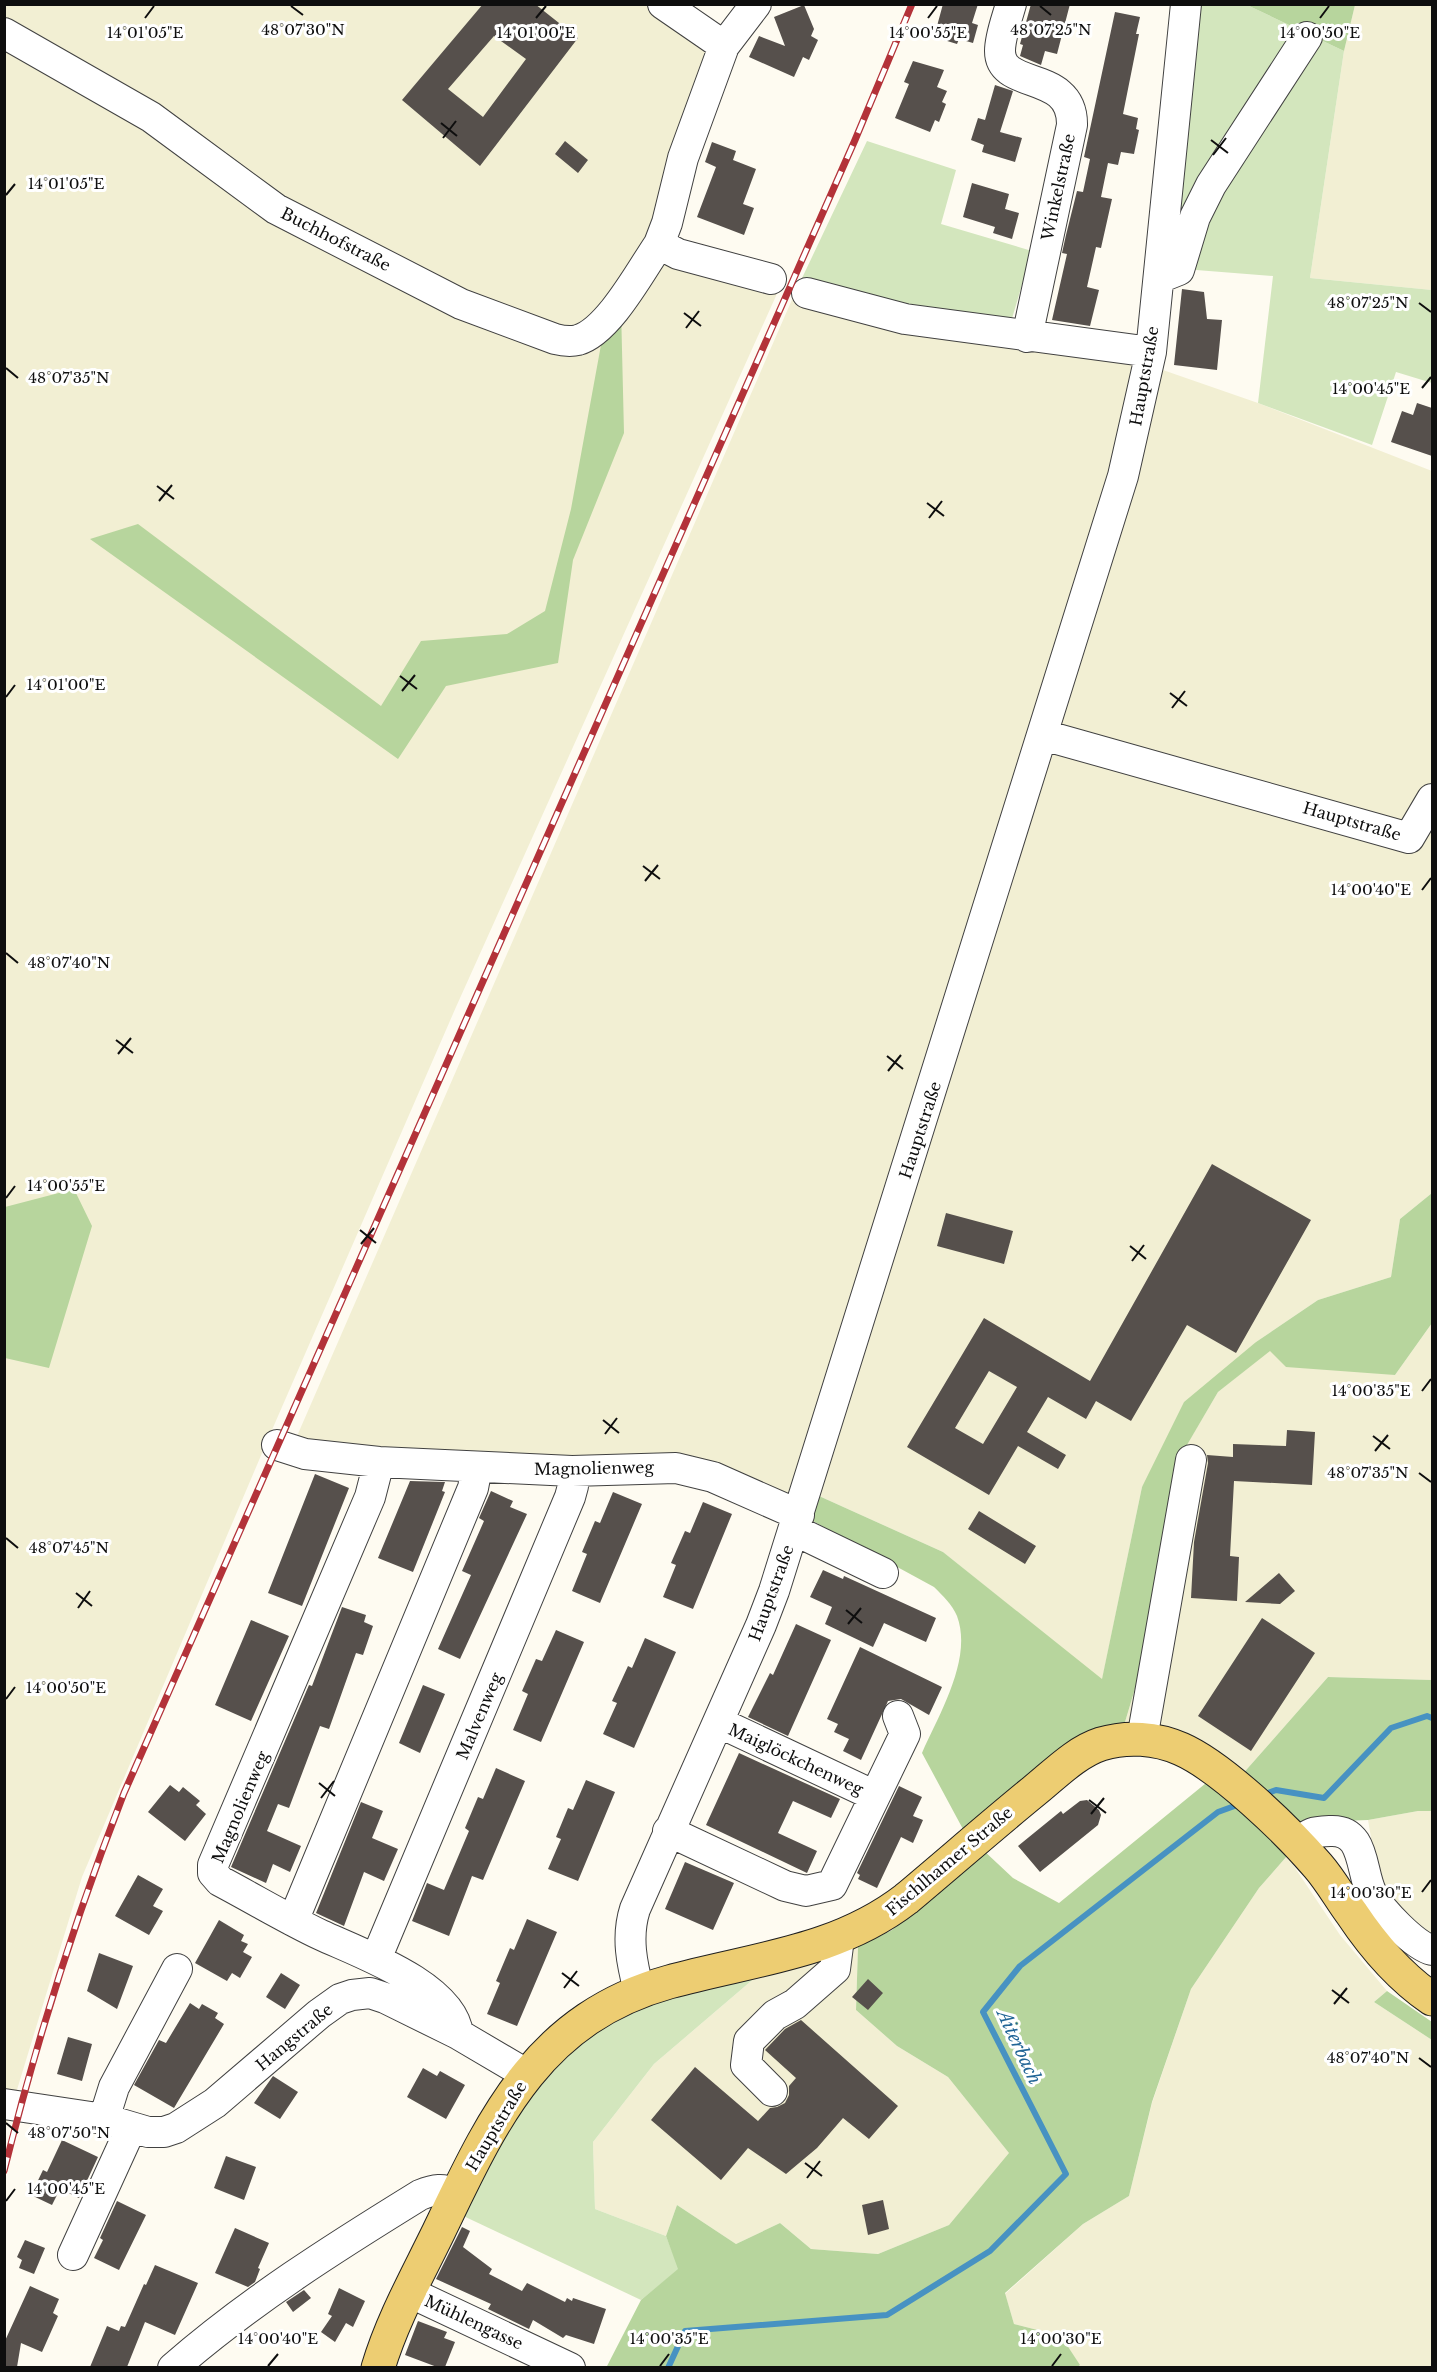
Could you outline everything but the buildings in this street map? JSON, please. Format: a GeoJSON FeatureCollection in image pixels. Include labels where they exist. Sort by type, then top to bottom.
{"type":"FeatureCollection","features":[{"type":"Feature","properties":{"kind":"main road","name":"Fischlhamer Straße"},"geometry":{"type":"LineString","coordinates":[[639,1991],[839,1938],[885,1916],[1081,1754],[1099,1744],[1142,1739],[1181,1749],[1223,1776],[1260,1809],[1319,1867],[1371,1941],[1398,1970],[1432,1999]]}},
{"type":"Feature","properties":{"kind":"main road","name":"Hauptstraße"},"geometry":{"type":"LineString","coordinates":[[378,2367],[409,2292],[456,2194],[505,2104],[526,2074],[569,2031],[589,2016],[639,1991]]}},
{"type":"Feature","properties":{"kind":"street"},"geometry":{"type":"LineString","coordinates":[[663,4],[724,46]]}},
{"type":"Feature","properties":{"kind":"street","name":"Buchhofstraße"},"geometry":{"type":"LineString","coordinates":[[4,33],[151,117],[276,208],[461,304],[567,342],[578,340],[601,327],[659,244],[683,158],[724,46],[756,4]]}},
{"type":"Feature","properties":{"kind":"street","name":"Winkelstraße"},"geometry":{"type":"LineString","coordinates":[[1011,4],[1001,43],[1000,52],[1003,63],[1018,75],[1057,92],[1066,99],[1072,114],[1072,125],[1027,337]]}},
{"type":"Feature","properties":{"kind":"street","name":"Hauptstraße"},"geometry":{"type":"LineString","coordinates":[[639,1991],[631,1952],[631,1920],[668,1831],[761,1625],[796,1522],[1123,476],[1151,352],[1186,4]]}},
{"type":"Feature","properties":{"kind":"street"},"geometry":{"type":"LineString","coordinates":[[1158,278],[1179,270],[1195,217],[1211,185],[1307,37]]}},
{"type":"Feature","properties":{"kind":"street"},"geometry":{"type":"LineString","coordinates":[[659,244],[678,254],[771,279]]}},
{"type":"Feature","properties":{"kind":"street"},"geometry":{"type":"LineString","coordinates":[[807,293],[885,315],[1027,337],[1151,352]]}},
{"type":"Feature","properties":{"kind":"street","name":"Hauptstraße"},"geometry":{"type":"LineString","coordinates":[[1043,735],[1409,838],[1432,799]]}},
{"type":"Feature","properties":{"kind":"street","name":"Magnolienweg"},"geometry":{"type":"LineString","coordinates":[[276,1445],[305,1454],[379,1462],[572,1471],[655,1468],[696,1471],[796,1522],[883,1573]]}},
{"type":"Feature","properties":{"kind":"street"},"geometry":{"type":"LineString","coordinates":[[1142,1739],[1191,1460]]}},
{"type":"Feature","properties":{"kind":"street","name":"Magnolienweg"},"geometry":{"type":"LineString","coordinates":[[379,1462],[377,1477],[369,1497],[213,1865],[213,1873],[220,1881],[293,1921],[402,1973],[426,1989],[453,2016],[458,2034]]}},
{"type":"Feature","properties":{"kind":"street"},"geometry":{"type":"LineString","coordinates":[[293,1921],[473,1488],[477,1467]]}},
{"type":"Feature","properties":{"kind":"street","name":"Malvenweg"},"geometry":{"type":"LineString","coordinates":[[376,1959],[539,1576],[570,1497],[573,1486],[572,1471]]}},
{"type":"Feature","properties":{"kind":"street","name":"Maiglöckchenweg"},"geometry":{"type":"LineString","coordinates":[[668,1831],[785,1886],[806,1891],[826,1888],[835,1881],[905,1734],[898,1716]]}},
{"type":"Feature","properties":{"kind":"street","name":"Maiglöckchenweg"},"geometry":{"type":"LineString","coordinates":[[718,1722],[874,1796]]}},
{"type":"Feature","properties":{"kind":"street"},"geometry":{"type":"LineString","coordinates":[[1297,1843],[1311,1832],[1336,1831],[1349,1835],[1357,1844],[1373,1897],[1397,1924],[1425,1949],[1432,1950]]}},
{"type":"Feature","properties":{"kind":"street"},"geometry":{"type":"LineString","coordinates":[[772,2091],[746,2066],[749,2041],[775,2015],[795,2004],[835,1969],[839,1938]]}},
{"type":"Feature","properties":{"kind":"street"},"geometry":{"type":"LineString","coordinates":[[73,2255],[117,2124],[114,2087],[177,1969]]}},
{"type":"Feature","properties":{"kind":"street","name":"Hangstraße"},"geometry":{"type":"LineString","coordinates":[[4,2104],[117,2124],[148,2132],[164,2132],[195,2118],[215,2103],[319,2014],[340,1999],[370,1993],[385,1998],[458,2034],[526,2074]]}},
{"type":"Feature","properties":{"kind":"street"},"geometry":{"type":"LineString","coordinates":[[173,2367],[203,2341],[268,2293],[420,2195],[444,2188],[456,2194]]}},
{"type":"Feature","properties":{"kind":"street","name":"Mühlengasse"},"geometry":{"type":"LineString","coordinates":[[409,2292],[570,2367]]}},
{"type":"Feature","properties":{"kind":"shaded area"},"geometry":{"type":"Polygon","coordinates":[[[5,5],[648,5],[710,50],[657,256],[780,287],[456,1007],[265,1446],[82,1877],[5,2129],[5,5]]]}},
{"type":"Feature","properties":{"kind":"shaded area"},"geometry":{"type":"Polygon","coordinates":[[[1355,5],[1432,5],[1432,290],[1310,278],[1344,51],[1355,5]]]}},
{"type":"Feature","properties":{"kind":"shaded area"},"geometry":{"type":"Polygon","coordinates":[[[794,295],[1133,360],[1117,451],[790,1502],[587,1461],[294,1443],[794,295]]]}},
{"type":"Feature","properties":{"kind":"shaded area"},"geometry":{"type":"Polygon","coordinates":[[[1160,369],[1258,403],[1432,471],[1432,1193],[1400,1219],[1391,1277],[1318,1300],[1256,1342],[1142,1487],[1102,1680],[943,1552],[819,1496],[1160,369]]]}},
{"type":"Feature","properties":{"kind":"shaded area"},"geometry":{"type":"Polygon","coordinates":[[[1432,1323],[1432,1680],[1328,1677],[1240,1777],[1171,1733],[1125,1722],[1151,1635],[1177,1461],[1218,1392],[1270,1350],[1395,1375],[1432,1323]]]}},
{"type":"Feature","properties":{"kind":"shaded area"},"geometry":{"type":"Polygon","coordinates":[[[1418,1811],[1432,1811],[1432,1933],[1425,1932],[1385,1899],[1368,1820],[1418,1811]]]}},
{"type":"Feature","properties":{"kind":"shaded area"},"geometry":{"type":"Polygon","coordinates":[[[1287,1856],[1340,1935],[1387,1991],[1374,2002],[1432,2040],[1432,2367],[1078,2367],[1080,2366],[1061,2336],[1014,2324],[1005,2294],[1083,2224],[1129,2196],[1152,2103],[1191,1989],[1259,1888],[1287,1856]]]}},
{"type":"Feature","properties":{"kind":"shaded area"},"geometry":{"type":"Polygon","coordinates":[[[858,1947],[856,2010],[897,2046],[948,2077],[1010,2154],[949,2225],[878,2254],[811,2249],[780,2223],[736,2244],[677,2205],[666,2236],[595,2209],[593,2142],[654,2064],[764,1970],[858,1947]]]}},
{"type":"Feature","properties":{"kind":"green space"},"geometry":{"type":"Polygon","coordinates":[[[1199,5],[1247,5],[1344,51],[1310,278],[1432,290],[1432,383],[1396,372],[1372,445],[1258,403],[1273,276],[1171,268],[1199,5]]]}},
{"type":"Feature","properties":{"kind":"green space"},"geometry":{"type":"Polygon","coordinates":[[[1247,5],[1355,5],[1344,51],[1247,5]]]}},
{"type":"Feature","properties":{"kind":"green space"},"geometry":{"type":"Polygon","coordinates":[[[867,141],[956,170],[941,224],[1032,251],[1005,342],[794,295],[867,141]]]}},
{"type":"Feature","properties":{"kind":"green space"},"geometry":{"type":"Polygon","coordinates":[[[621,308],[624,433],[573,560],[558,663],[446,686],[398,759],[90,539],[138,524],[381,706],[421,641],[507,634],[545,611],[571,509],[603,334],[621,308]]]}},
{"type":"Feature","properties":{"kind":"green space"},"geometry":{"type":"Polygon","coordinates":[[[74,1189],[92,1226],[49,1368],[5,1358],[5,1207],[74,1189]]]}},
{"type":"Feature","properties":{"kind":"green space"},"geometry":{"type":"Polygon","coordinates":[[[1432,1193],[1432,1323],[1395,1375],[1286,1367],[1270,1351],[1218,1392],[1177,1462],[1151,1635],[1125,1722],[1085,1735],[964,1831],[922,1753],[945,1704],[957,1668],[961,1650],[961,1633],[957,1616],[950,1604],[934,1587],[811,1520],[819,1496],[943,1552],[1102,1679],[1142,1487],[1184,1402],[1256,1342],[1318,1300],[1391,1277],[1400,1219],[1432,1193]]]}},
{"type":"Feature","properties":{"kind":"green space"},"geometry":{"type":"Polygon","coordinates":[[[1328,1677],[1432,1680],[1432,1811],[1418,1811],[1368,1820],[1291,1823],[1240,1777],[1328,1677]]]}},
{"type":"Feature","properties":{"kind":"green space"},"geometry":{"type":"Polygon","coordinates":[[[1211,1779],[1287,1856],[1259,1888],[1191,1989],[1152,2102],[1129,2196],[1083,2224],[1005,2293],[1014,2324],[1061,2336],[1080,2365],[1078,2367],[606,2368],[641,2300],[678,2269],[666,2236],[677,2205],[736,2244],[780,2223],[811,2249],[878,2254],[949,2225],[1009,2153],[948,2077],[897,2046],[856,2010],[858,1947],[892,1930],[982,1849],[1013,1878],[1059,1903],[1211,1779]]]}},
{"type":"Feature","properties":{"kind":"green space"},"geometry":{"type":"Polygon","coordinates":[[[764,1970],[654,2064],[593,2142],[595,2209],[666,2236],[679,2269],[641,2300],[457,2213],[508,2114],[569,2041],[640,2001],[764,1970]]]}},
{"type":"Feature","properties":{"kind":"green space"},"geometry":{"type":"Polygon","coordinates":[[[1387,1991],[1432,2022],[1432,2040],[1374,2002],[1387,1991]]]}},
{"type":"Feature","properties":{"kind":"waterway","name":"Aiterbach"},"geometry":{"type":"LineString","coordinates":[[1263,1795],[1276,1790],[1324,1798],[1391,1728],[1427,1716],[1432,1718]]}},
{"type":"Feature","properties":{"kind":"waterway","name":"Aiterbach"},"geometry":{"type":"LineString","coordinates":[[668,2368],[685,2331],[887,2315],[990,2251],[1066,2174],[983,2012],[1020,1966],[1218,1812],[1240,1804]]}},
{"type":"Feature","properties":{"kind":"railway"},"geometry":{"type":"LineString","coordinates":[[4,2171],[58,1980],[124,1793],[855,140],[912,4]]}}]}
